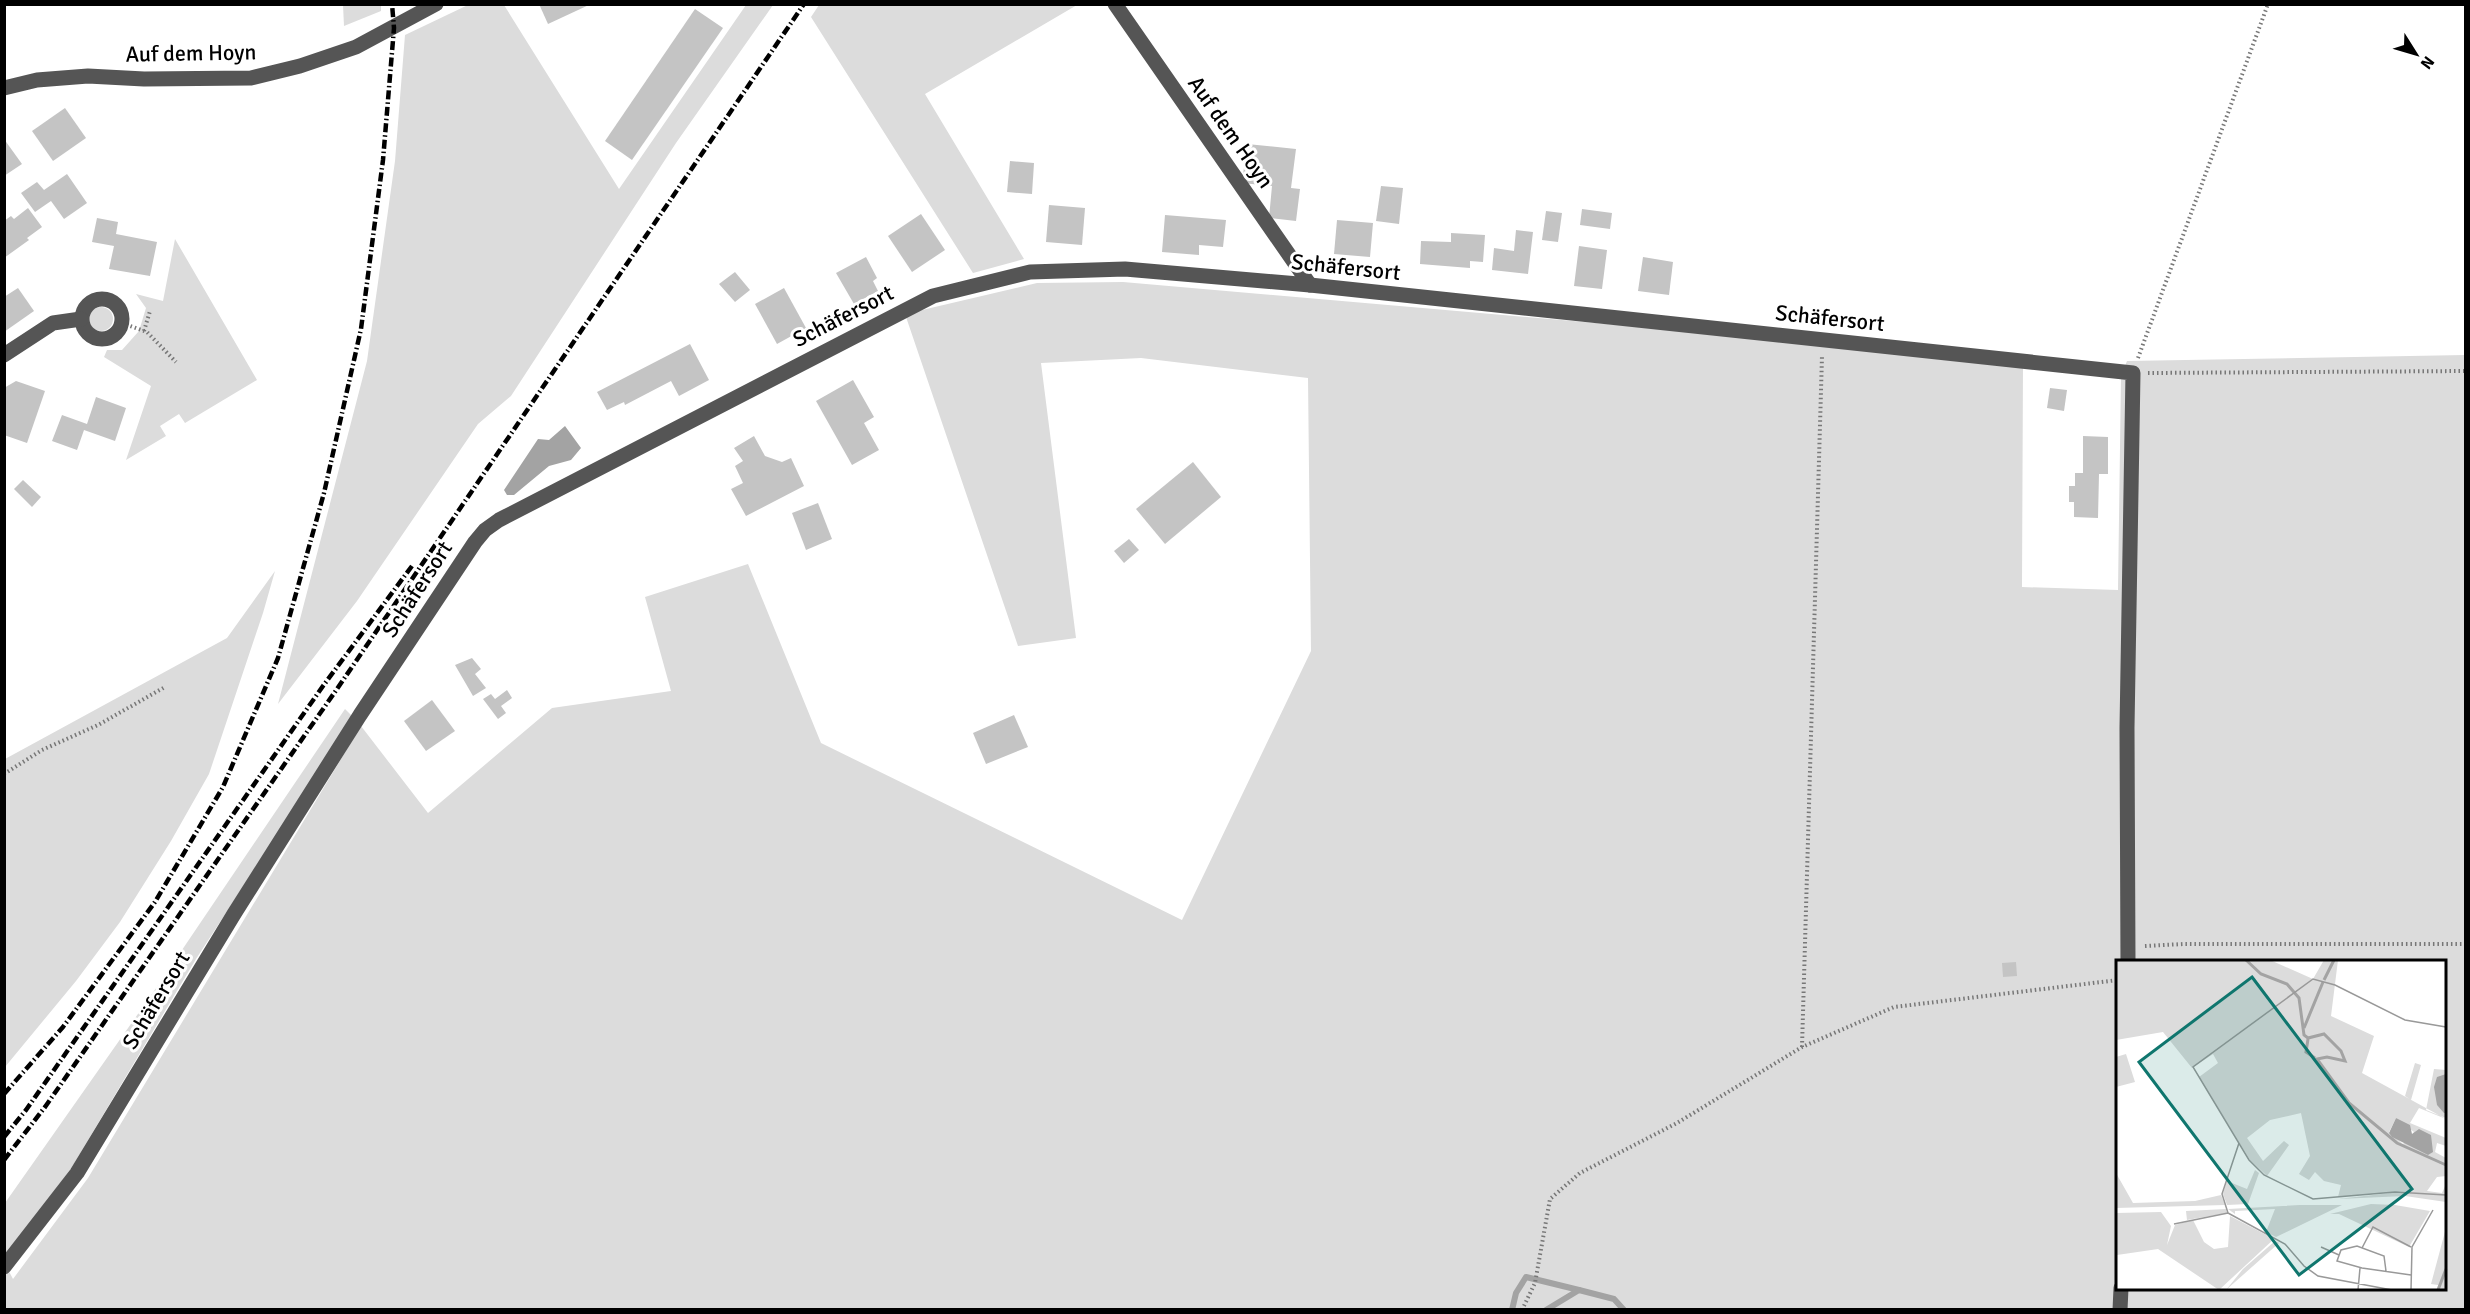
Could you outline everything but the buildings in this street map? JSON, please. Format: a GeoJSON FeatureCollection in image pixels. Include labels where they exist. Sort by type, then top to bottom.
{"type":"FeatureCollection","features":[{"type":"Feature","properties":{"kind":"street","name":"Auf dem Hoyn"},"geometry":{"type":"LineString","coordinates":[[4,88],[37,80],[88,76],[199,80],[251,78],[300,66],[356,47],[436,4]]}},
{"type":"Feature","properties":{"kind":"street","name":"Auf dem Hoyn"},"geometry":{"type":"LineString","coordinates":[[1115,4],[1310,285]]}},
{"type":"Feature","properties":{"kind":"street","name":"Schäfersort"},"geometry":{"type":"LineString","coordinates":[[4,1267],[77,1173],[218,941],[360,715],[485,530],[499,520],[933,296],[1030,272],[1125,269],[1310,285],[2133,373]]}},
{"type":"Feature","properties":{"kind":"street"},"geometry":{"type":"LineString","coordinates":[[104,298],[112,301],[118,307],[122,315],[122,323],[112,337],[95,338],[88,334],[81,319],[88,303],[104,298]]}},
{"type":"Feature","properties":{"kind":"street"},"geometry":{"type":"LineString","coordinates":[[4,356],[52,323],[81,319]]}},
{"type":"Feature","properties":{"kind":"street"},"geometry":{"type":"LineString","coordinates":[[2128,954],[2127,728],[2133,373]]}},
{"type":"Feature","properties":{"kind":"street"},"geometry":{"type":"LineString","coordinates":[[2120,1310],[2121,1290]]}},
{"type":"Feature","properties":{"kind":"path"},"geometry":{"type":"LineString","coordinates":[[2268,4],[2133,373],[2466,371]]}},
{"type":"Feature","properties":{"kind":"path"},"geometry":{"type":"LineString","coordinates":[[144,331],[150,310]]}},
{"type":"Feature","properties":{"kind":"path"},"geometry":{"type":"LineString","coordinates":[[122,323],[144,331],[176,362]]}},
{"type":"Feature","properties":{"kind":"path"},"geometry":{"type":"LineString","coordinates":[[1802,1047],[1822,340]]}},
{"type":"Feature","properties":{"kind":"path"},"geometry":{"type":"LineString","coordinates":[[4,774],[42,750],[98,725],[165,687]]}},
{"type":"Feature","properties":{"kind":"path"},"geometry":{"type":"LineString","coordinates":[[2128,954],[2184,944],[2466,944]]}},
{"type":"Feature","properties":{"kind":"path"},"geometry":{"type":"LineString","coordinates":[[1522,1310],[1535,1283],[1550,1199],[1580,1173],[1677,1123],[1802,1047],[1894,1007],[2116,980]]}},
{"type":"Feature","properties":{"kind":"shaded area"},"geometry":{"type":"Polygon","coordinates":[[[470,4],[504,5],[619,189],[746,5],[773,5],[676,143],[511,396],[478,424],[357,601],[278,704],[367,361],[395,161],[405,35],[470,4]]]}},
{"type":"Feature","properties":{"kind":"shaded area"},"geometry":{"type":"Polygon","coordinates":[[[343,5],[381,5],[381,11],[344,26],[343,5]]]}},
{"type":"Feature","properties":{"kind":"shaded area"},"geometry":{"type":"Polygon","coordinates":[[[819,5],[1077,5],[925,94],[1024,259],[973,273],[811,17],[819,5]]]}},
{"type":"Feature","properties":{"kind":"shaded area"},"geometry":{"type":"Polygon","coordinates":[[[175,239],[257,380],[185,423],[179,414],[160,426],[166,436],[126,460],[151,386],[104,357],[107,350],[122,350],[139,331],[146,308],[136,294],[163,301],[175,239]]]}},
{"type":"Feature","properties":{"kind":"shaded area"},"geometry":{"type":"Polygon","coordinates":[[[1123,282],[1816,342],[2023,364],[2022,587],[2118,590],[2121,376],[2127,361],[2465,355],[2465,1309],[5,1310],[4,1262],[13,1279],[88,1178],[361,726],[428,813],[552,708],[671,691],[645,597],[748,564],[821,743],[1182,920],[1311,651],[1308,378],[1141,358],[1041,363],[1076,638],[1018,646],[905,314],[1037,283],[1123,282]]]}},
{"type":"Feature","properties":{"kind":"shaded area"},"geometry":{"type":"Polygon","coordinates":[[[101,307],[109,311],[113,319],[109,327],[101,331],[93,327],[89,319],[93,311],[101,307]]]}},
{"type":"Feature","properties":{"kind":"shaded area"},"geometry":{"type":"Polygon","coordinates":[[[565,426],[581,448],[571,460],[549,466],[514,495],[507,495],[504,490],[538,439],[549,440],[565,426]]]}},
{"type":"Feature","properties":{"kind":"shaded area"},"geometry":{"type":"Polygon","coordinates":[[[275,571],[209,774],[171,841],[120,922],[76,981],[5,1067],[5,759],[227,638],[275,571]]]}},
{"type":"Feature","properties":{"kind":"shaded area"},"geometry":{"type":"Polygon","coordinates":[[[345,709],[353,717],[196,959],[72,1167],[5,1258],[5,1203],[159,984],[345,709]]]}},
{"type":"Feature","properties":{"kind":"waterway"},"geometry":{"type":"LineString","coordinates":[[1512,1310],[1516,1293],[1526,1277],[1579,1290]]}},
{"type":"Feature","properties":{"kind":"waterway"},"geometry":{"type":"LineString","coordinates":[[1546,1310],[1579,1290],[1614,1299],[1624,1310]]}},
{"type":"Feature","properties":{"kind":"railway"},"geometry":{"type":"LineString","coordinates":[[4,1094],[63,1027],[155,902],[223,787],[278,658],[324,493],[361,329],[383,160],[394,28],[392,4]]}},
{"type":"Feature","properties":{"kind":"railway"},"geometry":{"type":"LineString","coordinates":[[4,1160],[45,1107],[337,689],[804,4]]}},
{"type":"Feature","properties":{"kind":"railway"},"geometry":{"type":"LineString","coordinates":[[4,1137],[26,1110],[323,686],[412,566]]}}]}
